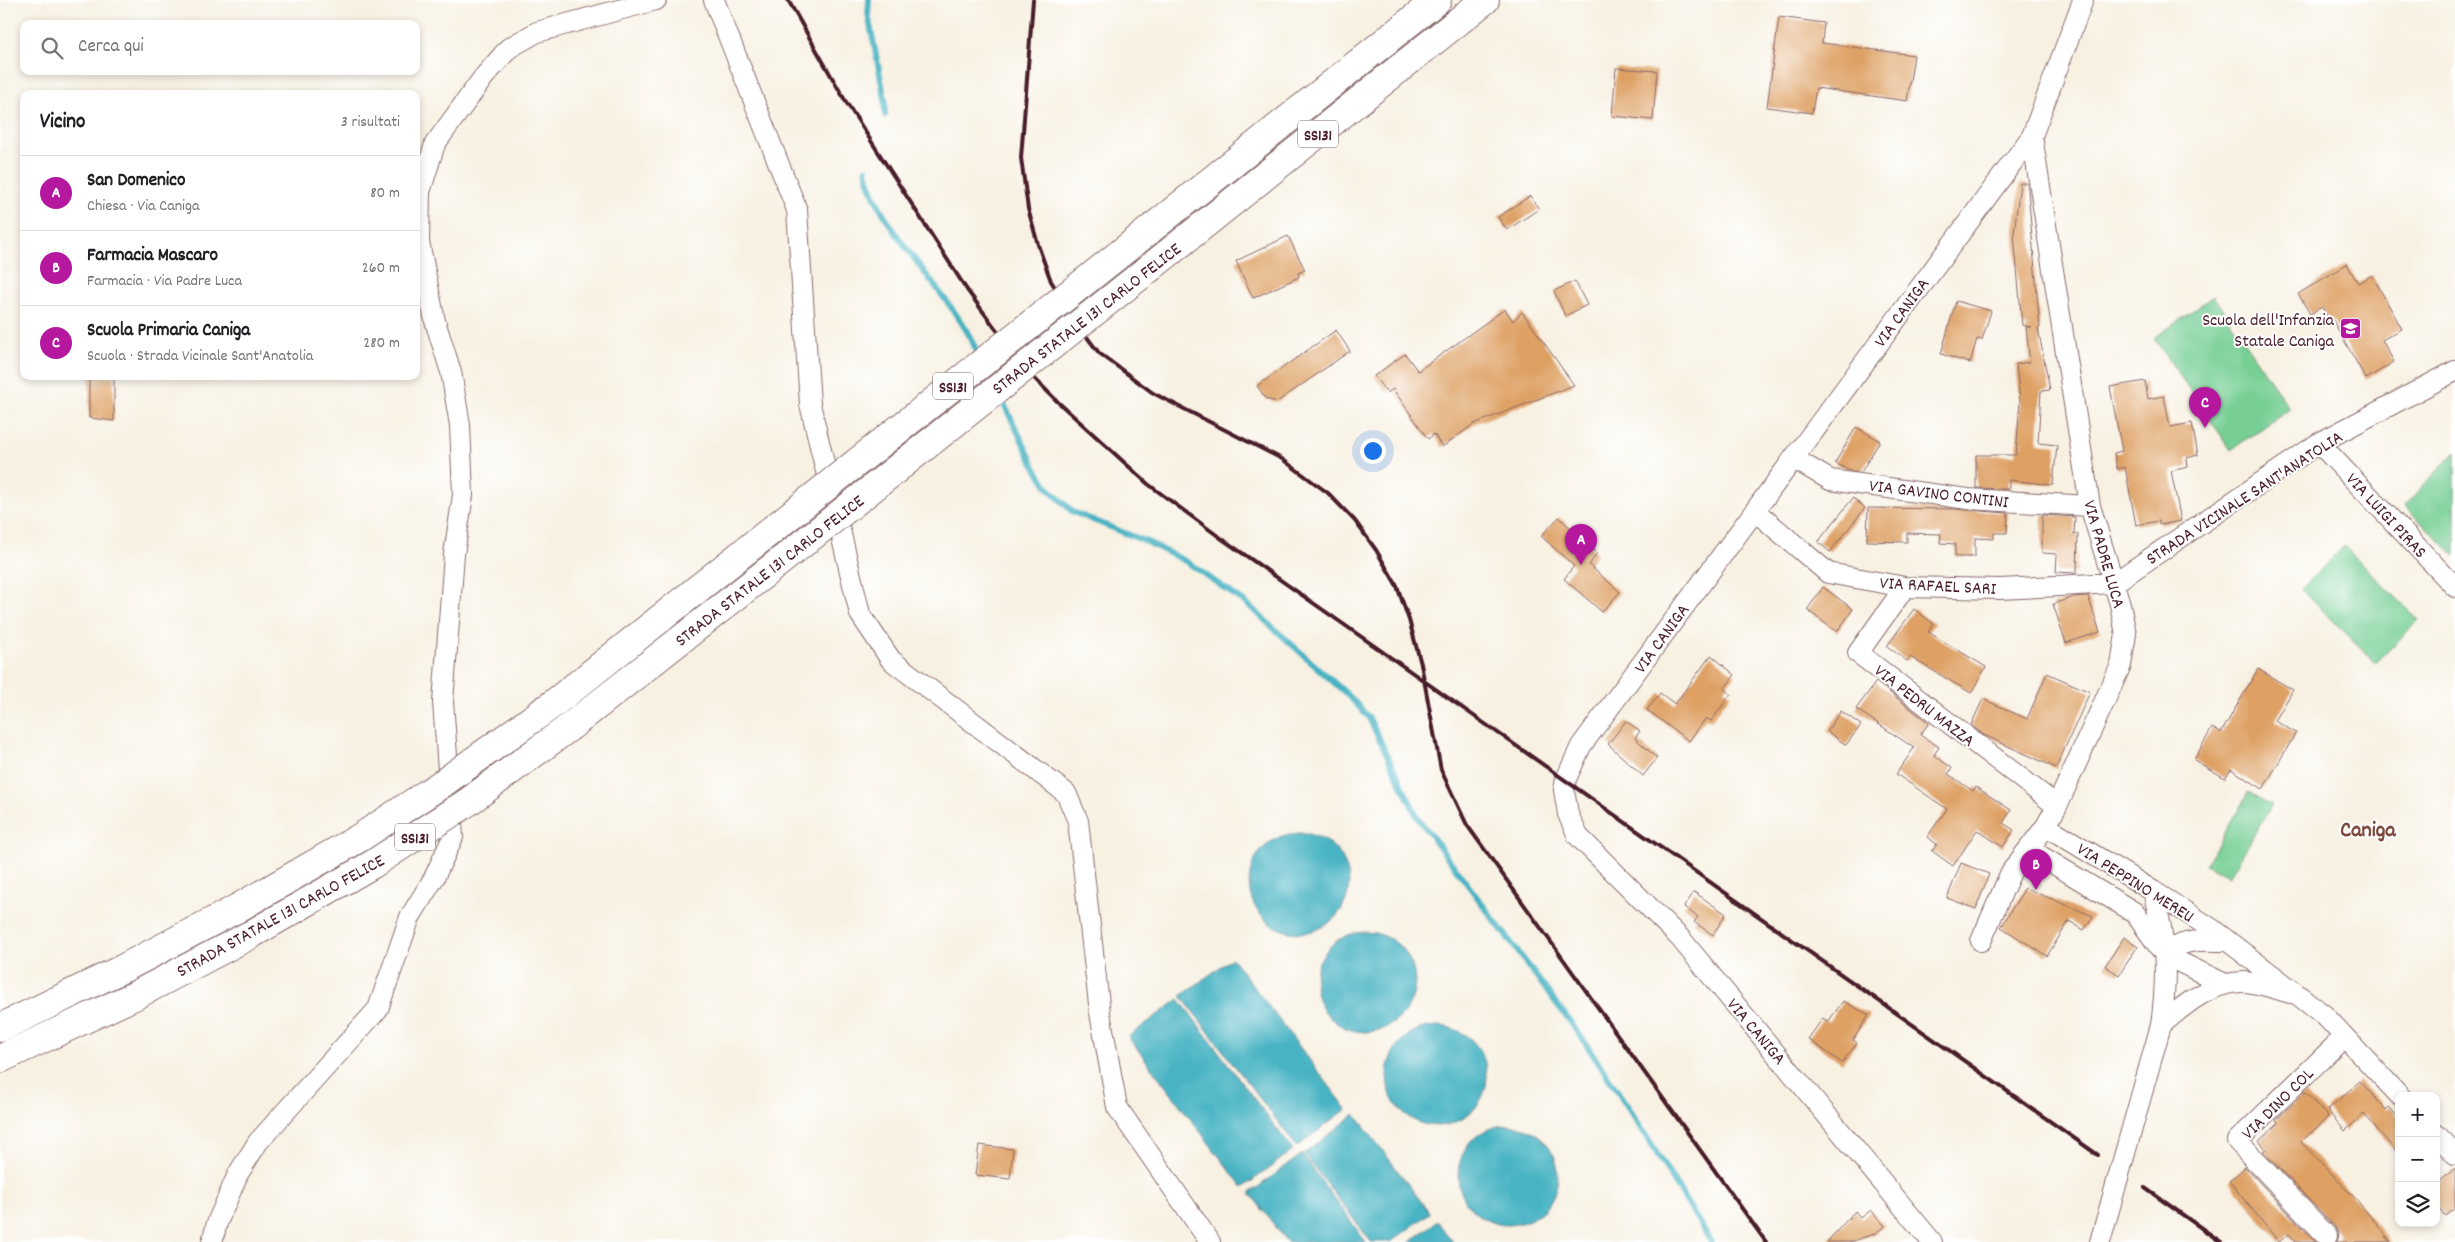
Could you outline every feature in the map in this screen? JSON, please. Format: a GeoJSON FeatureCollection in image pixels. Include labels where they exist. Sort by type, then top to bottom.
{"type":"FeatureCollection","features":[{"type":"Feature","properties":{"kind":"highway","name":"STRADA STATALE 131 CARLO FELICE"},"geometry":{"type":"LineString","coordinates":[[0,1028],[124,968],[236,909],[361,837],[443,783],[553,704],[1437,0]]}},
{"type":"Feature","properties":{"kind":"highway","name":"STRADA STATALE 131 CARLO FELICE"},"geometry":{"type":"LineString","coordinates":[[0,1059],[134,996],[250,935],[373,864],[468,802],[571,726],[792,552],[1485,0]]}},
{"type":"Feature","properties":{"kind":"street"},"geometry":{"type":"LineString","coordinates":[[420,192],[435,144],[483,78],[509,48],[537,32],[656,0]]}},
{"type":"Feature","properties":{"kind":"street"},"geometry":{"type":"LineString","coordinates":[[714,0],[797,210],[810,404],[860,614],[891,660],[1066,793],[1078,821],[1100,1013],[1117,1107],[1210,1242]]}},
{"type":"Feature","properties":{"kind":"street","name":"VIA CANIGA"},"geometry":{"type":"LineString","coordinates":[[1932,1242],[1680,938],[1578,836],[1568,814],[1564,790],[1566,779],[1581,746],[2032,136],[2083,0]]}},
{"type":"Feature","properties":{"kind":"street","name":"VIA PADRE LUCA"},"geometry":{"type":"LineString","coordinates":[[1981,941],[2011,872],[2046,826],[2057,806],[2122,665],[2126,634],[2114,583],[2090,506],[2032,136]]}},
{"type":"Feature","properties":{"kind":"street"},"geometry":{"type":"LineString","coordinates":[[212,1242],[217,1223],[238,1174],[258,1142],[378,1009],[410,917],[434,878],[453,837],[444,702],[454,554],[463,495],[460,425],[451,372],[434,321],[420,252]]}},
{"type":"Feature","properties":{"kind":"street","name":"STRADA VICINALE SANT'ANATOLIA"},"geometry":{"type":"LineString","coordinates":[[2114,583],[2319,443],[2455,371]]}},
{"type":"Feature","properties":{"kind":"street","name":"VIA LUIGI PIRAS"},"geometry":{"type":"LineString","coordinates":[[2319,443],[2455,587]]}},
{"type":"Feature","properties":{"kind":"street","name":"VIA GAVINO CONTINI"},"geometry":{"type":"LineString","coordinates":[[1793,458],[1830,480],[1968,499],[2090,506]]}},
{"type":"Feature","properties":{"kind":"street","name":"VIA RAFAEL SARI"},"geometry":{"type":"LineString","coordinates":[[1755,511],[1828,572],[1905,587],[2000,589],[2114,583]]}},
{"type":"Feature","properties":{"kind":"street","name":"VIA PEDRU MAZZA"},"geometry":{"type":"LineString","coordinates":[[1905,587],[1858,652],[2057,806]]}},
{"type":"Feature","properties":{"kind":"street","name":"VIA PEPPINO MEREU"},"geometry":{"type":"LineString","coordinates":[[2046,826],[2212,929],[2225,941],[2325,1016],[2396,1092]]}},
{"type":"Feature","properties":{"kind":"street"},"geometry":{"type":"LineString","coordinates":[[2029,849],[2134,912],[2165,955]]}},
{"type":"Feature","properties":{"kind":"street"},"geometry":{"type":"LineString","coordinates":[[2100,1242],[2161,1025],[2166,989],[2165,955],[2163,928],[2153,891]]}},
{"type":"Feature","properties":{"kind":"street","name":"VIA PEPPINO MEREU"},"geometry":{"type":"LineString","coordinates":[[2225,941],[2197,941],[2176,945],[2165,955],[2225,984]]}},
{"type":"Feature","properties":{"kind":"street","name":"VIA PEPPINO MEREU"},"geometry":{"type":"LineString","coordinates":[[2161,1025],[2195,998],[2225,984],[2246,982],[2298,995]]}},
{"type":"Feature","properties":{"kind":"street","name":"VIA DINO COL"},"geometry":{"type":"LineString","coordinates":[[2327,1236],[2237,1141],[2344,1037]]}},
{"type":"Feature","properties":{"kind":"street"},"geometry":{"type":"LineString","coordinates":[[2439,1137],[2455,1154]]}},
{"type":"Feature","properties":{"kind":"green space"},"geometry":{"type":"Polygon","coordinates":[[[2213,296],[2290,409],[2231,450],[2154,338],[2213,296]]]}},
{"type":"Feature","properties":{"kind":"green space"},"geometry":{"type":"Polygon","coordinates":[[[2455,452],[2455,555],[2404,506],[2455,452]]]}},
{"type":"Feature","properties":{"kind":"green space"},"geometry":{"type":"Polygon","coordinates":[[[2344,546],[2419,620],[2376,663],[2301,589],[2344,546]]]}},
{"type":"Feature","properties":{"kind":"green space"},"geometry":{"type":"Polygon","coordinates":[[[2249,792],[2272,805],[2229,877],[2206,864],[2249,792]]]}},
{"type":"Feature","properties":{"kind":"water"},"geometry":{"type":"Polygon","coordinates":[[[1299,833],[1318,837],[1334,848],[1345,864],[1349,883],[1345,902],[1334,918],[1318,929],[1299,933],[1280,929],[1264,918],[1253,902],[1249,883],[1253,864],[1264,848],[1280,837],[1299,833]]]}},
{"type":"Feature","properties":{"kind":"water"},"geometry":{"type":"Polygon","coordinates":[[[1365,932],[1375,933],[1393,940],[1407,954],[1414,972],[1414,992],[1407,1010],[1393,1024],[1375,1031],[1365,1032],[1355,1031],[1337,1024],[1323,1010],[1316,992],[1315,982],[1316,972],[1323,954],[1337,940],[1355,933],[1365,932]]]}},
{"type":"Feature","properties":{"kind":"water"},"geometry":{"type":"Polygon","coordinates":[[[1232,958],[1347,1109],[1297,1147],[1181,996],[1232,958]]]}},
{"type":"Feature","properties":{"kind":"water"},"geometry":{"type":"Polygon","coordinates":[[[1179,999],[1293,1150],[1243,1188],[1128,1037],[1179,999]]]}},
{"type":"Feature","properties":{"kind":"water"},"geometry":{"type":"Polygon","coordinates":[[[1437,1026],[1447,1027],[1465,1034],[1479,1048],[1486,1066],[1486,1086],[1479,1104],[1465,1118],[1447,1125],[1437,1126],[1427,1125],[1409,1118],[1395,1104],[1388,1086],[1387,1076],[1388,1066],[1395,1048],[1409,1034],[1427,1027],[1437,1026]]]}},
{"type":"Feature","properties":{"kind":"water"},"geometry":{"type":"Polygon","coordinates":[[[1355,1114],[1430,1213],[1391,1242],[1371,1242],[1304,1154],[1355,1114]]]}},
{"type":"Feature","properties":{"kind":"water"},"geometry":{"type":"Polygon","coordinates":[[[1508,1125],[1527,1129],[1543,1140],[1554,1156],[1558,1175],[1554,1194],[1543,1210],[1527,1221],[1508,1225],[1489,1221],[1473,1210],[1462,1194],[1458,1175],[1462,1156],[1473,1140],[1489,1129],[1508,1125]]]}},
{"type":"Feature","properties":{"kind":"water"},"geometry":{"type":"Polygon","coordinates":[[[1302,1154],[1366,1242],[1287,1242],[1250,1193],[1302,1154]]]}},
{"type":"Feature","properties":{"kind":"water"},"geometry":{"type":"Polygon","coordinates":[[[1437,1221],[1453,1242],[1410,1242],[1437,1221]]]}},
{"type":"Feature","properties":{"kind":"building"},"geometry":{"type":"Polygon","coordinates":[[[1779,17],[1824,23],[1822,43],[1914,55],[1907,101],[1816,88],[1812,113],[1767,107],[1779,17]]]}},
{"type":"Feature","properties":{"kind":"building"},"geometry":{"type":"Polygon","coordinates":[[[1616,68],[1657,71],[1653,120],[1612,116],[1616,68]]]}},
{"type":"Feature","properties":{"kind":"building"},"geometry":{"type":"Polygon","coordinates":[[[2020,183],[2027,183],[2040,328],[2038,328],[2050,390],[2041,391],[2038,443],[2057,445],[2053,485],[2009,480],[2009,489],[1976,488],[1976,455],[2016,455],[2020,401],[2016,364],[2030,362],[2026,327],[2031,327],[2022,325],[2014,234],[2020,183]]]}},
{"type":"Feature","properties":{"kind":"building"},"geometry":{"type":"Polygon","coordinates":[[[1530,196],[1539,209],[1507,230],[1498,217],[1530,196]]]}},
{"type":"Feature","properties":{"kind":"building"},"geometry":{"type":"Polygon","coordinates":[[[1288,236],[1305,270],[1298,273],[1299,277],[1253,298],[1236,261],[1288,236]]]}},
{"type":"Feature","properties":{"kind":"building"},"geometry":{"type":"Polygon","coordinates":[[[2347,264],[2358,283],[2372,275],[2402,329],[2382,340],[2394,362],[2366,379],[2332,319],[2329,320],[2322,307],[2310,314],[2298,294],[2347,264]]]}},
{"type":"Feature","properties":{"kind":"building"},"geometry":{"type":"Polygon","coordinates":[[[1575,281],[1587,305],[1565,316],[1554,291],[1575,281]]]}},
{"type":"Feature","properties":{"kind":"building"},"geometry":{"type":"Polygon","coordinates":[[[1956,301],[1991,311],[1982,340],[1977,339],[1970,363],[1941,354],[1956,301]]]}},
{"type":"Feature","properties":{"kind":"building"},"geometry":{"type":"Polygon","coordinates":[[[1505,309],[1513,321],[1522,312],[1574,385],[1474,424],[1442,447],[1434,434],[1428,439],[1393,389],[1387,393],[1374,376],[1405,354],[1418,371],[1505,309]]]}},
{"type":"Feature","properties":{"kind":"building"},"geometry":{"type":"Polygon","coordinates":[[[1336,330],[1350,351],[1277,402],[1266,399],[1257,386],[1336,330]]]}},
{"type":"Feature","properties":{"kind":"building"},"geometry":{"type":"Polygon","coordinates":[[[89,380],[114,380],[114,421],[89,418],[89,380]]]}},
{"type":"Feature","properties":{"kind":"building"},"geometry":{"type":"Polygon","coordinates":[[[2145,381],[2148,399],[2164,396],[2170,427],[2192,423],[2198,455],[2187,458],[2188,467],[2171,471],[2181,521],[2159,525],[2159,521],[2136,525],[2125,467],[2117,469],[2114,453],[2122,451],[2110,387],[2145,381]]]}},
{"type":"Feature","properties":{"kind":"building"},"geometry":{"type":"Polygon","coordinates":[[[1856,427],[1880,441],[1861,472],[1848,470],[1835,463],[1856,427]]]}},
{"type":"Feature","properties":{"kind":"building"},"geometry":{"type":"Polygon","coordinates":[[[1853,498],[1865,508],[1830,552],[1818,542],[1853,498]]]}},
{"type":"Feature","properties":{"kind":"building"},"geometry":{"type":"Polygon","coordinates":[[[1868,508],[1954,509],[2008,513],[2007,533],[1994,533],[1994,539],[1975,538],[1975,557],[1955,557],[1955,544],[1940,543],[1941,534],[1907,533],[1907,542],[1867,541],[1868,508]]]}},
{"type":"Feature","properties":{"kind":"building"},"geometry":{"type":"Polygon","coordinates":[[[2042,515],[2075,517],[2074,534],[2078,534],[2077,573],[2056,572],[2057,554],[2042,553],[2042,515]]]}},
{"type":"Feature","properties":{"kind":"building"},"geometry":{"type":"Polygon","coordinates":[[[1559,517],[1597,553],[1589,565],[1620,592],[1602,612],[1564,579],[1574,566],[1541,536],[1559,517]]]}},
{"type":"Feature","properties":{"kind":"building"},"geometry":{"type":"Polygon","coordinates":[[[1823,587],[1853,609],[1837,632],[1807,610],[1823,587]]]}},
{"type":"Feature","properties":{"kind":"building"},"geometry":{"type":"Polygon","coordinates":[[[2088,596],[2100,632],[2066,643],[2053,604],[2074,597],[2088,596]]]}},
{"type":"Feature","properties":{"kind":"building"},"geometry":{"type":"Polygon","coordinates":[[[1914,609],[1934,624],[1928,632],[1986,667],[1971,693],[1910,657],[1907,661],[1887,646],[1914,609]]]}},
{"type":"Feature","properties":{"kind":"building"},"geometry":{"type":"Polygon","coordinates":[[[1711,655],[1735,675],[1724,689],[1731,694],[1711,721],[1706,718],[1689,741],[1647,710],[1660,693],[1675,704],[1711,655]]]}},
{"type":"Feature","properties":{"kind":"building"},"geometry":{"type":"Polygon","coordinates":[[[2258,669],[2293,690],[2275,721],[2296,733],[2263,789],[2231,769],[2225,778],[2194,760],[2212,728],[2221,733],[2258,669]]]}},
{"type":"Feature","properties":{"kind":"building"},"geometry":{"type":"Polygon","coordinates":[[[2047,673],[2090,692],[2056,768],[1984,735],[1971,725],[1983,699],[2027,719],[2047,673]]]}},
{"type":"Feature","properties":{"kind":"building"},"geometry":{"type":"Polygon","coordinates":[[[1876,682],[1929,723],[1920,735],[1939,747],[1934,755],[1952,768],[1948,774],[1973,791],[1976,787],[2011,810],[2003,823],[2014,830],[2003,847],[1977,830],[1953,866],[1932,851],[1937,844],[1927,837],[1947,809],[1896,774],[1914,748],[1856,709],[1876,682]]]}},
{"type":"Feature","properties":{"kind":"building"},"geometry":{"type":"Polygon","coordinates":[[[1841,711],[1861,725],[1846,745],[1827,731],[1841,711]]]}},
{"type":"Feature","properties":{"kind":"building"},"geometry":{"type":"Polygon","coordinates":[[[1626,721],[1640,731],[1635,738],[1657,758],[1643,776],[1608,744],[1626,721]]]}},
{"type":"Feature","properties":{"kind":"building"},"geometry":{"type":"Polygon","coordinates":[[[1961,863],[1989,874],[1976,909],[1947,898],[1961,863]]]}},
{"type":"Feature","properties":{"kind":"building"},"geometry":{"type":"Polygon","coordinates":[[[2025,888],[2093,916],[2084,930],[2069,921],[2047,956],[2001,927],[2025,888]]]}},
{"type":"Feature","properties":{"kind":"building"},"geometry":{"type":"Polygon","coordinates":[[[1694,892],[1726,914],[1713,935],[1694,922],[1698,917],[1684,907],[1694,892]]]}},
{"type":"Feature","properties":{"kind":"building"},"geometry":{"type":"Polygon","coordinates":[[[2124,937],[2138,946],[2119,975],[2105,966],[2124,937]]]}},
{"type":"Feature","properties":{"kind":"building"},"geometry":{"type":"Polygon","coordinates":[[[1843,1001],[1869,1015],[1853,1040],[1857,1043],[1842,1063],[1808,1039],[1823,1018],[1828,1022],[1843,1001]]]}},
{"type":"Feature","properties":{"kind":"building"},"geometry":{"type":"Polygon","coordinates":[[[2360,1081],[2386,1110],[2389,1107],[2395,1114],[2395,1150],[2364,1114],[2345,1131],[2327,1110],[2360,1081]]]}},
{"type":"Feature","properties":{"kind":"building"},"geometry":{"type":"Polygon","coordinates":[[[2305,1092],[2328,1117],[2301,1142],[2356,1199],[2391,1242],[2337,1242],[2339,1234],[2336,1228],[2263,1151],[2266,1149],[2259,1141],[2278,1123],[2276,1120],[2305,1092]]]}},
{"type":"Feature","properties":{"kind":"building"},"geometry":{"type":"Polygon","coordinates":[[[979,1145],[1013,1149],[1010,1179],[975,1175],[979,1145]]]}},
{"type":"Feature","properties":{"kind":"building"},"geometry":{"type":"Polygon","coordinates":[[[2245,1167],[2316,1242],[2296,1242],[2289,1234],[2279,1242],[2229,1181],[2245,1167]]]}},
{"type":"Feature","properties":{"kind":"building"},"geometry":{"type":"Polygon","coordinates":[[[2455,1168],[2455,1208],[2445,1216],[2440,1210],[2440,1181],[2455,1168]]]}},
{"type":"Feature","properties":{"kind":"building"},"geometry":{"type":"Polygon","coordinates":[[[1871,1210],[1885,1226],[1874,1234],[1850,1242],[1827,1242],[1855,1211],[1861,1218],[1871,1210]]]}},
{"type":"Feature","properties":{"kind":"waterway"},"geometry":{"type":"LineString","coordinates":[[869,0],[868,14],[885,100],[885,115]]}},
{"type":"Feature","properties":{"kind":"waterway"},"geometry":{"type":"LineString","coordinates":[[866,169],[871,189],[893,229],[951,308],[967,332],[979,356]]}},
{"type":"Feature","properties":{"kind":"waterway"},"geometry":{"type":"LineString","coordinates":[[1000,396],[1035,467],[1049,489],[1073,512],[1147,542],[1187,562],[1247,604],[1350,697],[1369,718],[1418,818],[1580,1035],[1632,1113],[1711,1242]]}},
{"type":"Feature","properties":{"kind":"railway"},"geometry":{"type":"LineString","coordinates":[[788,0],[846,102],[967,290],[1027,371],[1059,403],[1148,484],[1218,536],[2098,1155]]}},
{"type":"Feature","properties":{"kind":"railway"},"geometry":{"type":"LineString","coordinates":[[1033,0],[1021,158],[1028,209],[1051,281],[1078,325],[1099,353],[1153,393],[1282,459],[1328,493],[1355,521],[1376,550],[1397,586],[1421,664],[1441,770],[1467,825],[1766,1242]]}},
{"type":"Feature","properties":{"kind":"railway"},"geometry":{"type":"LineString","coordinates":[[2145,1188],[2221,1242]]}},
{"type":"Feature","properties":{"kind":"place","name":"Scuola dell'Infanzia Statale Caniga"},"geometry":{"type":"Point","coordinates":[2350,329]}},
{"type":"Feature","properties":{"kind":"place","name":"Scuola Primaria Caniga"},"geometry":{"type":"Point","coordinates":[2205,428]}},
{"type":"Feature","properties":{"kind":"place","name":"San Domenico"},"geometry":{"type":"Point","coordinates":[1581,565]}},
{"type":"Feature","properties":{"kind":"place","name":"Farmacia Mascaro"},"geometry":{"type":"Point","coordinates":[2036,890]}},
{"type":"Feature","properties":{"kind":"district","name":"Caniga"},"geometry":{"type":"Point","coordinates":[2368,828]}}]}
